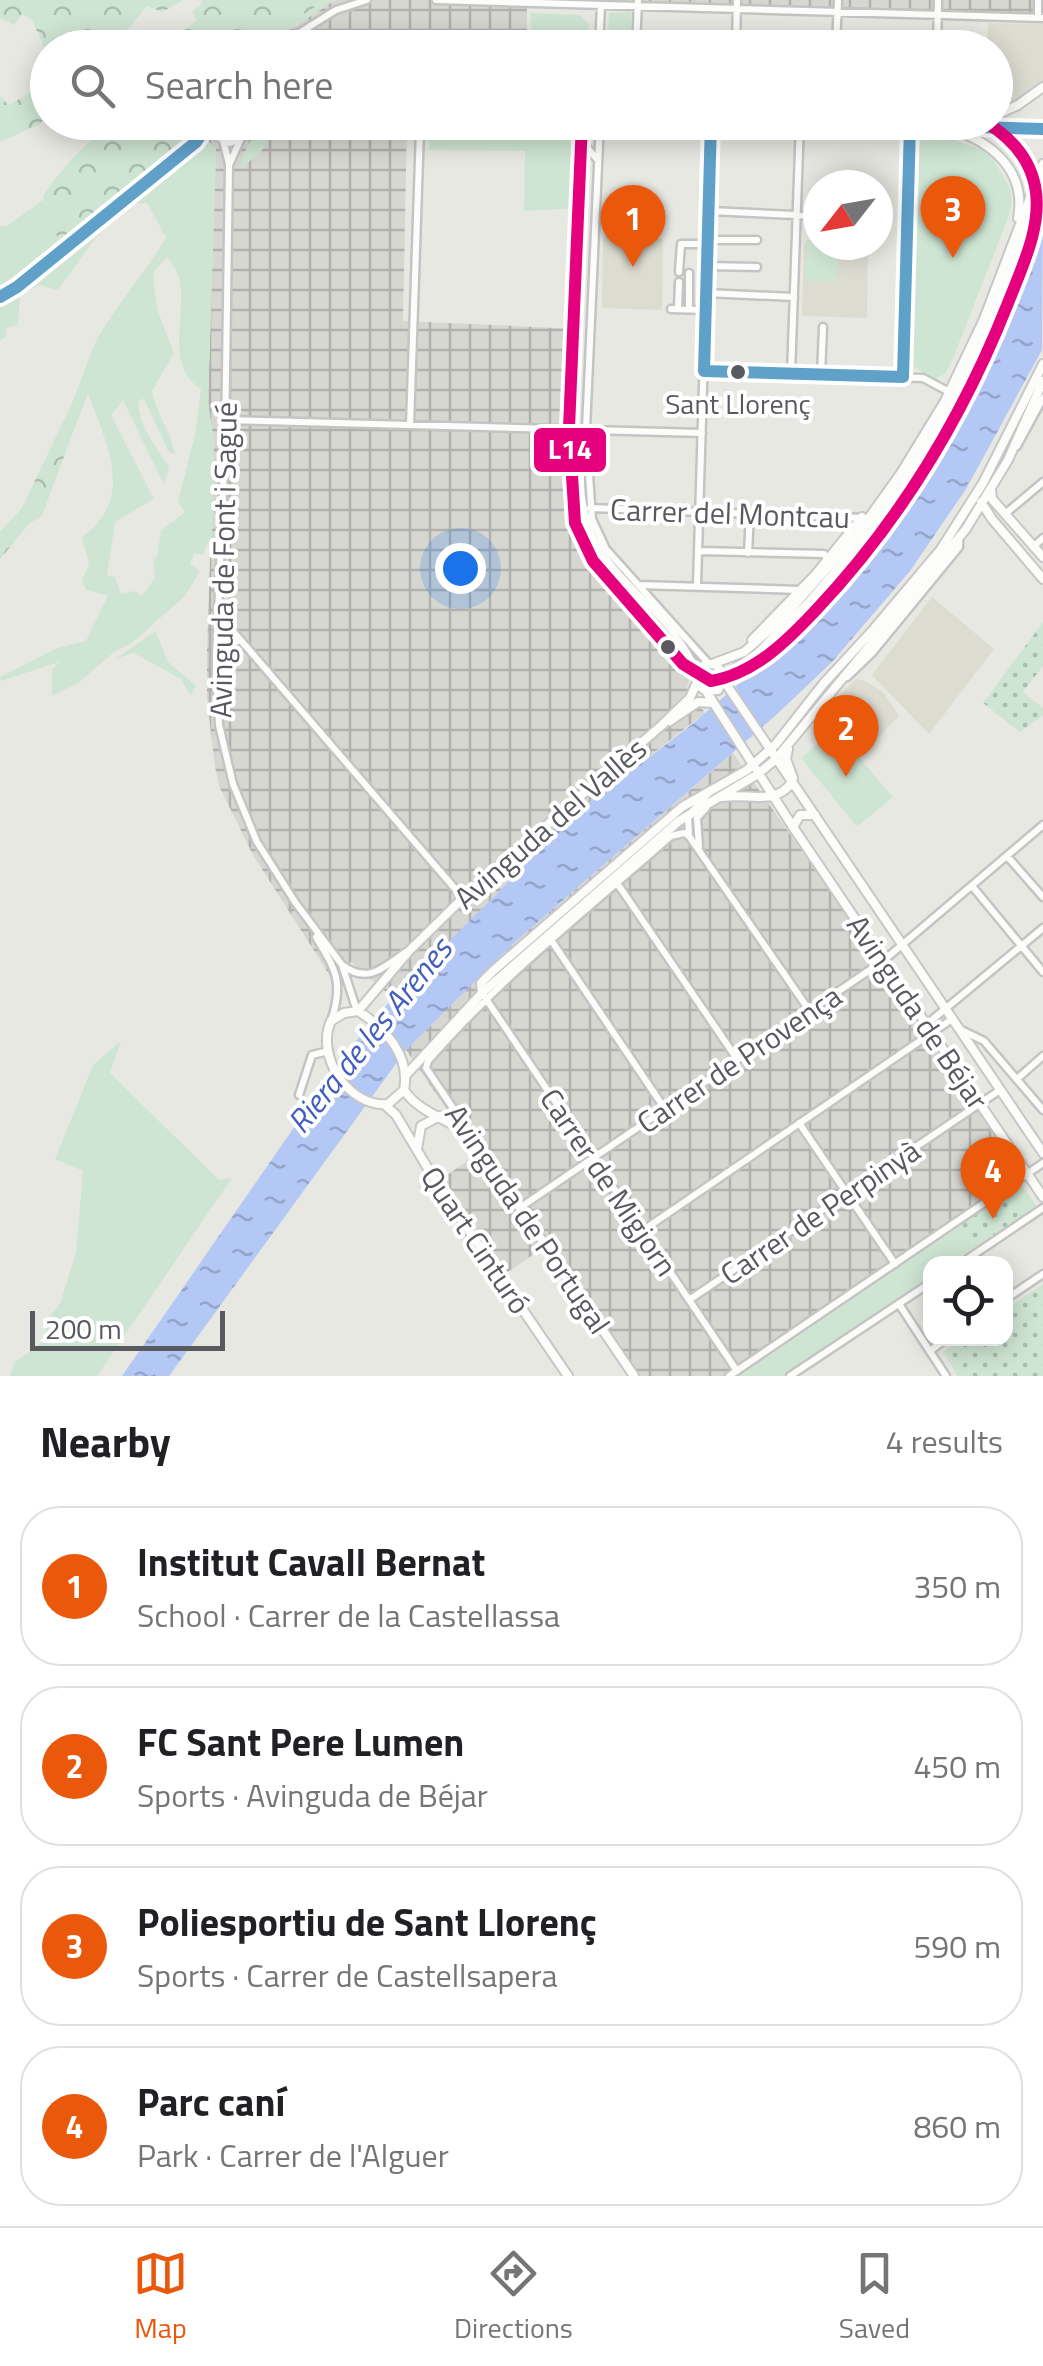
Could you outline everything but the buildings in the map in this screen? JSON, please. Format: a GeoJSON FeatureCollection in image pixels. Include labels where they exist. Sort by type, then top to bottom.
{"type":"FeatureCollection","features":[{"type":"Feature","properties":{"kind":"main road"},"geometry":{"type":"LineString","coordinates":[[1013,106],[1043,87]]}},
{"type":"Feature","properties":{"kind":"main road"},"geometry":{"type":"LineString","coordinates":[[1013,128],[1040,129]]}},
{"type":"Feature","properties":{"kind":"main road"},"geometry":{"type":"LineString","coordinates":[[0,297],[196,142],[213,140]]}},
{"type":"Feature","properties":{"kind":"main road"},"geometry":{"type":"LineString","coordinates":[[977,140],[1004,161],[1020,196],[1015,233]]}},
{"type":"Feature","properties":{"kind":"main road"},"geometry":{"type":"LineString","coordinates":[[770,798],[756,770],[696,682],[697,672],[744,652],[792,609],[921,443],[953,394],[1043,164]]}},
{"type":"Feature","properties":{"kind":"main road"},"geometry":{"type":"LineString","coordinates":[[705,691],[718,690],[779,633],[865,538],[922,455],[990,320],[1043,180]]}},
{"type":"Feature","properties":{"kind":"main road"},"geometry":{"type":"LineString","coordinates":[[406,1075],[484,996],[549,938],[736,777],[756,770],[924,570],[983,483],[1043,364]]}},
{"type":"Feature","properties":{"kind":"main road"},"geometry":{"type":"LineString","coordinates":[[484,996],[482,984],[506,958],[682,807],[714,796],[776,760],[966,529],[1008,460],[1043,381]]}},
{"type":"Feature","properties":{"kind":"main road"},"geometry":{"type":"LineString","coordinates":[[983,483],[981,506],[1043,579]]}},
{"type":"Feature","properties":{"kind":"main road"},"geometry":{"type":"LineString","coordinates":[[991,490],[992,499],[1043,557]]}},
{"type":"Feature","properties":{"kind":"main road"},"geometry":{"type":"LineString","coordinates":[[744,652],[866,518]]}},
{"type":"Feature","properties":{"kind":"main road"},"geometry":{"type":"LineString","coordinates":[[966,529],[992,519]]}},
{"type":"Feature","properties":{"kind":"main road"},"geometry":{"type":"LineString","coordinates":[[711,664],[720,668],[761,738],[792,778]]}},
{"type":"Feature","properties":{"kind":"main road","name":"Avinguda del Vallès"},"geometry":{"type":"LineString","coordinates":[[360,1012],[409,952],[463,898],[662,725],[690,698],[696,682]]}},
{"type":"Feature","properties":{"kind":"main road"},"geometry":{"type":"LineString","coordinates":[[705,691],[698,702],[712,704]]}},
{"type":"Feature","properties":{"kind":"main road","name":"Avinguda del Vallès"},"geometry":{"type":"LineString","coordinates":[[662,725],[698,702]]}},
{"type":"Feature","properties":{"kind":"main road"},"geometry":{"type":"LineString","coordinates":[[761,738],[790,726]]}},
{"type":"Feature","properties":{"kind":"main road"},"geometry":{"type":"LineString","coordinates":[[791,742],[786,759],[792,778]]}},
{"type":"Feature","properties":{"kind":"main road"},"geometry":{"type":"LineString","coordinates":[[736,777],[743,762],[742,750]]}},
{"type":"Feature","properties":{"kind":"main road"},"geometry":{"type":"LineString","coordinates":[[770,798],[792,778]]}},
{"type":"Feature","properties":{"kind":"main road","name":"Avinguda de Béjar"},"geometry":{"type":"LineString","coordinates":[[792,778],[1043,1153]]}},
{"type":"Feature","properties":{"kind":"main road"},"geometry":{"type":"LineString","coordinates":[[714,796],[770,798]]}},
{"type":"Feature","properties":{"kind":"main road","name":"Avinguda de Béjar"},"geometry":{"type":"LineString","coordinates":[[770,798],[782,810],[1043,1197]]}},
{"type":"Feature","properties":{"kind":"main road"},"geometry":{"type":"LineString","coordinates":[[793,827],[800,815],[815,814]]}},
{"type":"Feature","properties":{"kind":"main road"},"geometry":{"type":"LineString","coordinates":[[360,1012],[385,1032],[404,1065],[404,1090],[396,1100],[384,1105],[367,1102],[354,1094],[339,1076],[329,1051],[326,1036],[331,1020],[344,1013],[360,1012]]}},
{"type":"Feature","properties":{"kind":"main road","name":"Quart Cinturó"},"geometry":{"type":"LineString","coordinates":[[404,1090],[417,1106],[471,1136]]}},
{"type":"Feature","properties":{"kind":"main road","name":"Quart Cinturó"},"geometry":{"type":"LineString","coordinates":[[384,1105],[396,1115],[568,1376]]}},
{"type":"Feature","properties":{"kind":"main road"},"geometry":{"type":"LineString","coordinates":[[417,1151],[421,1126],[440,1116]]}},
{"type":"Feature","properties":{"kind":"main road","name":"Avinguda de Portugal"},"geometry":{"type":"LineString","coordinates":[[471,1136],[634,1376]]}},
{"type":"Feature","properties":{"kind":"street"},"geometry":{"type":"LineString","coordinates":[[304,30],[336,10],[367,0]]}},
{"type":"Feature","properties":{"kind":"street"},"geometry":{"type":"LineString","coordinates":[[436,0],[601,5],[736,3],[838,12],[1040,17],[1038,0]]}},
{"type":"Feature","properties":{"kind":"street"},"geometry":{"type":"LineString","coordinates":[[837,30],[838,0]]}},
{"type":"Feature","properties":{"kind":"street"},"geometry":{"type":"LineString","coordinates":[[938,0],[938,30]]}},
{"type":"Feature","properties":{"kind":"street"},"geometry":{"type":"LineString","coordinates":[[636,30],[637,3]]}},
{"type":"Feature","properties":{"kind":"street"},"geometry":{"type":"LineString","coordinates":[[736,3],[736,30]]}},
{"type":"Feature","properties":{"kind":"street"},"geometry":{"type":"LineString","coordinates":[[600,30],[601,5]]}},
{"type":"Feature","properties":{"kind":"street","name":"Avinguda de Font i Sagué"},"geometry":{"type":"LineString","coordinates":[[221,140],[229,164],[217,647],[219,726],[231,778],[257,842],[342,965]]}},
{"type":"Feature","properties":{"kind":"street","name":"Avinguda de Font i Sagué"},"geometry":{"type":"LineString","coordinates":[[229,164],[241,140]]}},
{"type":"Feature","properties":{"kind":"street"},"geometry":{"type":"LineString","coordinates":[[410,425],[417,140]]}},
{"type":"Feature","properties":{"kind":"street"},"geometry":{"type":"LineString","coordinates":[[580,140],[597,140]]}},
{"type":"Feature","properties":{"kind":"street"},"geometry":{"type":"LineString","coordinates":[[580,140],[596,159]]}},
{"type":"Feature","properties":{"kind":"street"},"geometry":{"type":"LineString","coordinates":[[599,140],[586,429],[590,508],[600,540],[711,664]]}},
{"type":"Feature","properties":{"kind":"street"},"geometry":{"type":"LineString","coordinates":[[698,585],[710,140]]}},
{"type":"Feature","properties":{"kind":"street"},"geometry":{"type":"LineString","coordinates":[[791,374],[799,140]]}},
{"type":"Feature","properties":{"kind":"street"},"geometry":{"type":"LineString","coordinates":[[904,378],[910,140]]}},
{"type":"Feature","properties":{"kind":"street"},"geometry":{"type":"LineString","coordinates":[[708,210],[803,215]]}},
{"type":"Feature","properties":{"kind":"street"},"geometry":{"type":"LineString","coordinates":[[706,310],[674,309],[681,244],[757,240]]}},
{"type":"Feature","properties":{"kind":"street"},"geometry":{"type":"LineString","coordinates":[[707,266],[757,267]]}},
{"type":"Feature","properties":{"kind":"street"},"geometry":{"type":"LineString","coordinates":[[688,310],[689,273]]}},
{"type":"Feature","properties":{"kind":"street"},"geometry":{"type":"LineString","coordinates":[[706,293],[794,297]]}},
{"type":"Feature","properties":{"kind":"street"},"geometry":{"type":"LineString","coordinates":[[821,375],[823,326]]}},
{"type":"Feature","properties":{"kind":"street"},"geometry":{"type":"LineString","coordinates":[[704,371],[923,378],[953,394]]}},
{"type":"Feature","properties":{"kind":"street"},"geometry":{"type":"LineString","coordinates":[[1008,460],[1043,398]]}},
{"type":"Feature","properties":{"kind":"street"},"geometry":{"type":"LineString","coordinates":[[224,420],[702,433]]}},
{"type":"Feature","properties":{"kind":"street"},"geometry":{"type":"LineString","coordinates":[[586,429],[582,440],[581,486],[588,531],[601,554],[683,646],[697,672]]}},
{"type":"Feature","properties":{"kind":"street"},"geometry":{"type":"LineString","coordinates":[[1005,514],[1043,482]]}},
{"type":"Feature","properties":{"kind":"street","name":"Carrer del Montcau"},"geometry":{"type":"LineString","coordinates":[[590,508],[866,518]]}},
{"type":"Feature","properties":{"kind":"street"},"geometry":{"type":"LineString","coordinates":[[748,553],[750,514]]}},
{"type":"Feature","properties":{"kind":"street"},"geometry":{"type":"LineString","coordinates":[[1034,546],[1043,538]]}},
{"type":"Feature","properties":{"kind":"street"},"geometry":{"type":"LineString","coordinates":[[700,551],[824,554],[828,560]]}},
{"type":"Feature","properties":{"kind":"street"},"geometry":{"type":"LineString","coordinates":[[637,584],[801,590]]}},
{"type":"Feature","properties":{"kind":"street"},"geometry":{"type":"LineString","coordinates":[[218,613],[463,898]]}},
{"type":"Feature","properties":{"kind":"street"},"geometry":{"type":"LineString","coordinates":[[218,626],[241,642]]}},
{"type":"Feature","properties":{"kind":"street"},"geometry":{"type":"LineString","coordinates":[[217,647],[241,642]]}},
{"type":"Feature","properties":{"kind":"street"},"geometry":{"type":"LineString","coordinates":[[699,848],[697,818],[714,796]]}},
{"type":"Feature","properties":{"kind":"street"},"geometry":{"type":"LineString","coordinates":[[688,836],[690,816]]}},
{"type":"Feature","properties":{"kind":"street"},"geometry":{"type":"LineString","coordinates":[[549,938],[690,816]]}},
{"type":"Feature","properties":{"kind":"street","name":"Carrer de Provença"},"geometry":{"type":"LineString","coordinates":[[521,1207],[903,946],[1043,825]]}},
{"type":"Feature","properties":{"kind":"street"},"geometry":{"type":"LineString","coordinates":[[671,836],[688,836],[699,848],[810,1010]]}},
{"type":"Feature","properties":{"kind":"street"},"geometry":{"type":"LineString","coordinates":[[1007,856],[1043,897]]}},
{"type":"Feature","properties":{"kind":"street"},"geometry":{"type":"LineString","coordinates":[[617,883],[737,1060]]}},
{"type":"Feature","properties":{"kind":"street"},"geometry":{"type":"LineString","coordinates":[[972,886],[1043,972]]}},
{"type":"Feature","properties":{"kind":"street"},"geometry":{"type":"LineString","coordinates":[[295,902],[336,974],[339,993],[331,1020]]}},
{"type":"Feature","properties":{"kind":"street"},"geometry":{"type":"LineString","coordinates":[[549,938],[549,926],[573,902]]}},
{"type":"Feature","properties":{"kind":"street"},"geometry":{"type":"LineString","coordinates":[[642,1231],[929,1029],[1043,928]]}},
{"type":"Feature","properties":{"kind":"street"},"geometry":{"type":"LineString","coordinates":[[506,958],[540,934],[549,938],[665,1108]]}},
{"type":"Feature","properties":{"kind":"street"},"geometry":{"type":"LineString","coordinates":[[342,965],[371,975],[409,952]]}},
{"type":"Feature","properties":{"kind":"street"},"geometry":{"type":"LineString","coordinates":[[342,965],[360,1012]]}},
{"type":"Feature","properties":{"kind":"street","name":"Avinguda de Portugal"},"geometry":{"type":"LineString","coordinates":[[471,1136],[426,1068],[484,996]]}},
{"type":"Feature","properties":{"kind":"street","name":"Carrer de Migjorn"},"geometry":{"type":"LineString","coordinates":[[484,996],[738,1370]]}},
{"type":"Feature","properties":{"kind":"street"},"geometry":{"type":"LineString","coordinates":[[929,1029],[952,1019]]}},
{"type":"Feature","properties":{"kind":"street"},"geometry":{"type":"LineString","coordinates":[[959,1028],[984,1041],[1043,1110]]}},
{"type":"Feature","properties":{"kind":"street"},"geometry":{"type":"LineString","coordinates":[[299,1095],[312,1055],[329,1051]]}},
{"type":"Feature","properties":{"kind":"street"},"geometry":{"type":"LineString","coordinates":[[1016,1079],[1043,1056]]}},
{"type":"Feature","properties":{"kind":"street","name":"Carrer de Perpinyà"},"geometry":{"type":"LineString","coordinates":[[690,1300],[1000,1090]]}},
{"type":"Feature","properties":{"kind":"street"},"geometry":{"type":"LineString","coordinates":[[799,1123],[895,1264]]}},
{"type":"Feature","properties":{"kind":"street"},"geometry":{"type":"LineString","coordinates":[[729,1376],[1043,1162]]}},
{"type":"Feature","properties":{"kind":"street"},"geometry":{"type":"LineString","coordinates":[[972,1256],[1043,1208]]}},
{"type":"Feature","properties":{"kind":"street"},"geometry":{"type":"LineString","coordinates":[[1013,1294],[1043,1274]]}},
{"type":"Feature","properties":{"kind":"street"},"geometry":{"type":"LineString","coordinates":[[790,1376],[923,1288]]}},
{"type":"Feature","properties":{"kind":"street"},"geometry":{"type":"LineString","coordinates":[[899,1304],[946,1376]]}},
{"type":"Feature","properties":{"kind":"street"},"geometry":{"type":"LineString","coordinates":[[930,1350],[936,1346]]}},
{"type":"Feature","properties":{"kind":"shaded area"},"geometry":{"type":"Polygon","coordinates":[[[335,0],[527,0],[527,30],[289,30],[335,0]]]}},
{"type":"Feature","properties":{"kind":"shaded area"},"geometry":{"type":"Polygon","coordinates":[[[642,0],[1035,0],[1034,14],[642,0]]]}},
{"type":"Feature","properties":{"kind":"shaded area"},"geometry":{"type":"Polygon","coordinates":[[[988,23],[1043,24],[1043,81],[1015,101],[1013,30],[988,30],[988,23]]]}},
{"type":"Feature","properties":{"kind":"shaded area"},"geometry":{"type":"Polygon","coordinates":[[[206,140],[407,140],[403,321],[579,329],[579,524],[592,549],[685,661],[690,674],[687,688],[705,713],[559,826],[393,998],[351,962],[332,979],[253,855],[220,788],[215,767],[207,699],[207,650],[214,442],[208,403],[216,148],[206,140]]]}},
{"type":"Feature","properties":{"kind":"shaded area"},"geometry":{"type":"Polygon","coordinates":[[[603,237],[663,239],[662,310],[602,308],[603,237]]]}},
{"type":"Feature","properties":{"kind":"shaded area"},"geometry":{"type":"Polygon","coordinates":[[[804,260],[868,260],[867,318],[802,316],[804,260]]]}},
{"type":"Feature","properties":{"kind":"shaded area"},"geometry":{"type":"Polygon","coordinates":[[[932,597],[994,649],[929,734],[872,675],[932,597]]]}},
{"type":"Feature","properties":{"kind":"shaded area"},"geometry":{"type":"Polygon","coordinates":[[[856,679],[884,693],[899,716],[874,742],[835,700],[856,679]]]}},
{"type":"Feature","properties":{"kind":"shaded area"},"geometry":{"type":"Polygon","coordinates":[[[733,753],[1031,1176],[738,1376],[630,1376],[543,1248],[506,1273],[443,1178],[477,1154],[406,1050],[517,940],[733,753]]]}},
{"type":"Feature","properties":{"kind":"green space"},"geometry":{"type":"Polygon","coordinates":[[[0,0],[182,1],[162,12],[147,6],[127,30],[36,30],[32,20],[23,14],[14,25],[0,18],[0,0]]]}},
{"type":"Feature","properties":{"kind":"green space"},"geometry":{"type":"Polygon","coordinates":[[[203,0],[326,0],[283,27],[269,22],[262,30],[185,30],[197,20],[192,11],[203,0]]]}},
{"type":"Feature","properties":{"kind":"green space"},"geometry":{"type":"Polygon","coordinates":[[[326,0],[335,0],[288,30],[262,30],[269,21],[283,26],[326,0]]]}},
{"type":"Feature","properties":{"kind":"green space"},"geometry":{"type":"Polygon","coordinates":[[[631,12],[631,30],[608,30],[609,13],[631,12]]]}},
{"type":"Feature","properties":{"kind":"green space"},"geometry":{"type":"Polygon","coordinates":[[[531,13],[580,15],[589,25],[589,30],[530,30],[531,13]]]}},
{"type":"Feature","properties":{"kind":"green space"},"geometry":{"type":"Polygon","coordinates":[[[30,91],[30,128],[0,142],[0,96],[9,105],[30,91]]]}},
{"type":"Feature","properties":{"kind":"green space"},"geometry":{"type":"Polygon","coordinates":[[[92,140],[183,140],[59,242],[43,196],[92,140]]]}},
{"type":"Feature","properties":{"kind":"green space"},"geometry":{"type":"Polygon","coordinates":[[[269,140],[240,169],[243,156],[250,143],[269,140]]]}},
{"type":"Feature","properties":{"kind":"green space"},"geometry":{"type":"Polygon","coordinates":[[[429,140],[568,140],[585,158],[583,208],[524,211],[525,151],[429,150],[429,140]]]}},
{"type":"Feature","properties":{"kind":"green space"},"geometry":{"type":"Polygon","coordinates":[[[918,140],[954,140],[981,149],[993,159],[1010,188],[1012,203],[946,373],[935,379],[910,364],[918,140]]]}},
{"type":"Feature","properties":{"kind":"green space"},"geometry":{"type":"Polygon","coordinates":[[[210,143],[216,148],[208,403],[214,442],[212,544],[208,541],[203,555],[194,553],[190,564],[200,571],[185,596],[78,683],[52,696],[52,670],[59,662],[1,681],[0,677],[57,648],[86,641],[108,596],[86,590],[82,581],[89,564],[82,537],[99,522],[113,488],[109,451],[88,394],[75,427],[62,424],[97,340],[166,237],[147,203],[130,204],[97,236],[58,290],[39,285],[20,296],[18,325],[7,328],[6,337],[0,340],[0,304],[19,293],[200,145],[210,143]],[[167,257],[153,273],[157,309],[174,353],[152,391],[175,454],[169,452],[144,399],[139,400],[144,426],[169,467],[164,485],[123,400],[111,415],[154,499],[115,522],[107,576],[115,577],[121,594],[134,591],[142,596],[155,578],[153,560],[161,531],[185,512],[178,502],[195,434],[201,389],[183,366],[179,338],[181,292],[178,275],[167,257]]]}},
{"type":"Feature","properties":{"kind":"green space"},"geometry":{"type":"Polygon","coordinates":[[[44,199],[59,242],[0,287],[0,226],[7,226],[44,199]]]}},
{"type":"Feature","properties":{"kind":"green space"},"geometry":{"type":"Polygon","coordinates":[[[806,260],[838,260],[837,281],[806,280],[806,260]]]}},
{"type":"Feature","properties":{"kind":"green space"},"geometry":{"type":"Polygon","coordinates":[[[62,424],[75,427],[42,516],[29,524],[0,559],[0,532],[22,508],[62,424]]]}},
{"type":"Feature","properties":{"kind":"green space"},"geometry":{"type":"Polygon","coordinates":[[[1043,622],[1043,666],[1023,692],[1043,708],[1043,715],[1020,732],[983,703],[1043,622]]]}},
{"type":"Feature","properties":{"kind":"green space"},"geometry":{"type":"Polygon","coordinates":[[[156,631],[167,661],[196,686],[191,696],[181,679],[134,653],[115,659],[156,631]]]}},
{"type":"Feature","properties":{"kind":"green space"},"geometry":{"type":"Polygon","coordinates":[[[835,729],[893,797],[857,827],[801,758],[835,729]]]}},
{"type":"Feature","properties":{"kind":"green space"},"geometry":{"type":"Polygon","coordinates":[[[121,1041],[110,1073],[219,1180],[232,1178],[97,1376],[10,1376],[14,1363],[41,1343],[51,1314],[60,1304],[76,1252],[83,1171],[55,1159],[93,1065],[121,1041]]]}},
{"type":"Feature","properties":{"kind":"green space"},"geometry":{"type":"Polygon","coordinates":[[[1022,1184],[1036,1206],[961,1256],[923,1256],[923,1282],[782,1376],[739,1376],[1022,1184]]]}},
{"type":"Feature","properties":{"kind":"green space"},"geometry":{"type":"Polygon","coordinates":[[[1010,1192],[1025,1214],[975,1247],[961,1225],[1010,1192]]]}},
{"type":"Feature","properties":{"kind":"green space"},"geometry":{"type":"Polygon","coordinates":[[[1043,1284],[1043,1376],[958,1376],[943,1352],[952,1346],[1013,1346],[1013,1304],[1043,1284]]]}},
{"type":"Feature","properties":{"kind":"water","name":"Riera de les Arenes"},"geometry":{"type":"Polygon","coordinates":[[[1043,214],[1042,350],[966,489],[910,571],[832,662],[517,940],[406,1050],[169,1376],[122,1376],[315,1097],[402,987],[496,895],[559,826],[690,726],[763,663],[814,615],[871,550],[948,440],[987,367],[1015,302],[1043,214]]]}},
{"type":"Feature","properties":{"kind":"transit line"},"geometry":{"type":"LineString","coordinates":[[1013,128],[1043,129]]}},
{"type":"Feature","properties":{"kind":"transit line"},"geometry":{"type":"LineString","coordinates":[[0,297],[197,140]]}},
{"type":"Feature","properties":{"kind":"transit line","name":"L14"},"geometry":{"type":"LineString","coordinates":[[581,140],[569,428],[575,523],[593,561],[683,664],[711,681],[755,664],[805,622],[875,541],[950,427],[990,345],[1030,246],[1036,216],[1035,186],[1023,157],[1009,140]]}},
{"type":"Feature","properties":{"kind":"transit line"},"geometry":{"type":"LineString","coordinates":[[704,371],[710,140]]}},
{"type":"Feature","properties":{"kind":"transit line"},"geometry":{"type":"LineString","coordinates":[[903,377],[910,140]]}},
{"type":"Feature","properties":{"kind":"transit line"},"geometry":{"type":"LineString","coordinates":[[704,371],[903,377]]}},
{"type":"Feature","properties":{"kind":"place","name":"Poliesportiu de Sant Llorenç"},"geometry":{"type":"Point","coordinates":[953,258]}},
{"type":"Feature","properties":{"kind":"place","name":"Institut Cavall Bernat"},"geometry":{"type":"Point","coordinates":[633,267]}},
{"type":"Feature","properties":{"kind":"place","name":"Sant Llorenç"},"geometry":{"type":"Point","coordinates":[738,372]}},
{"type":"Feature","properties":{"kind":"place","name":"FC Sant Pere Lumen"},"geometry":{"type":"Point","coordinates":[846,777]}},
{"type":"Feature","properties":{"kind":"place","name":"Parc caní"},"geometry":{"type":"Point","coordinates":[993,1219]}}]}
